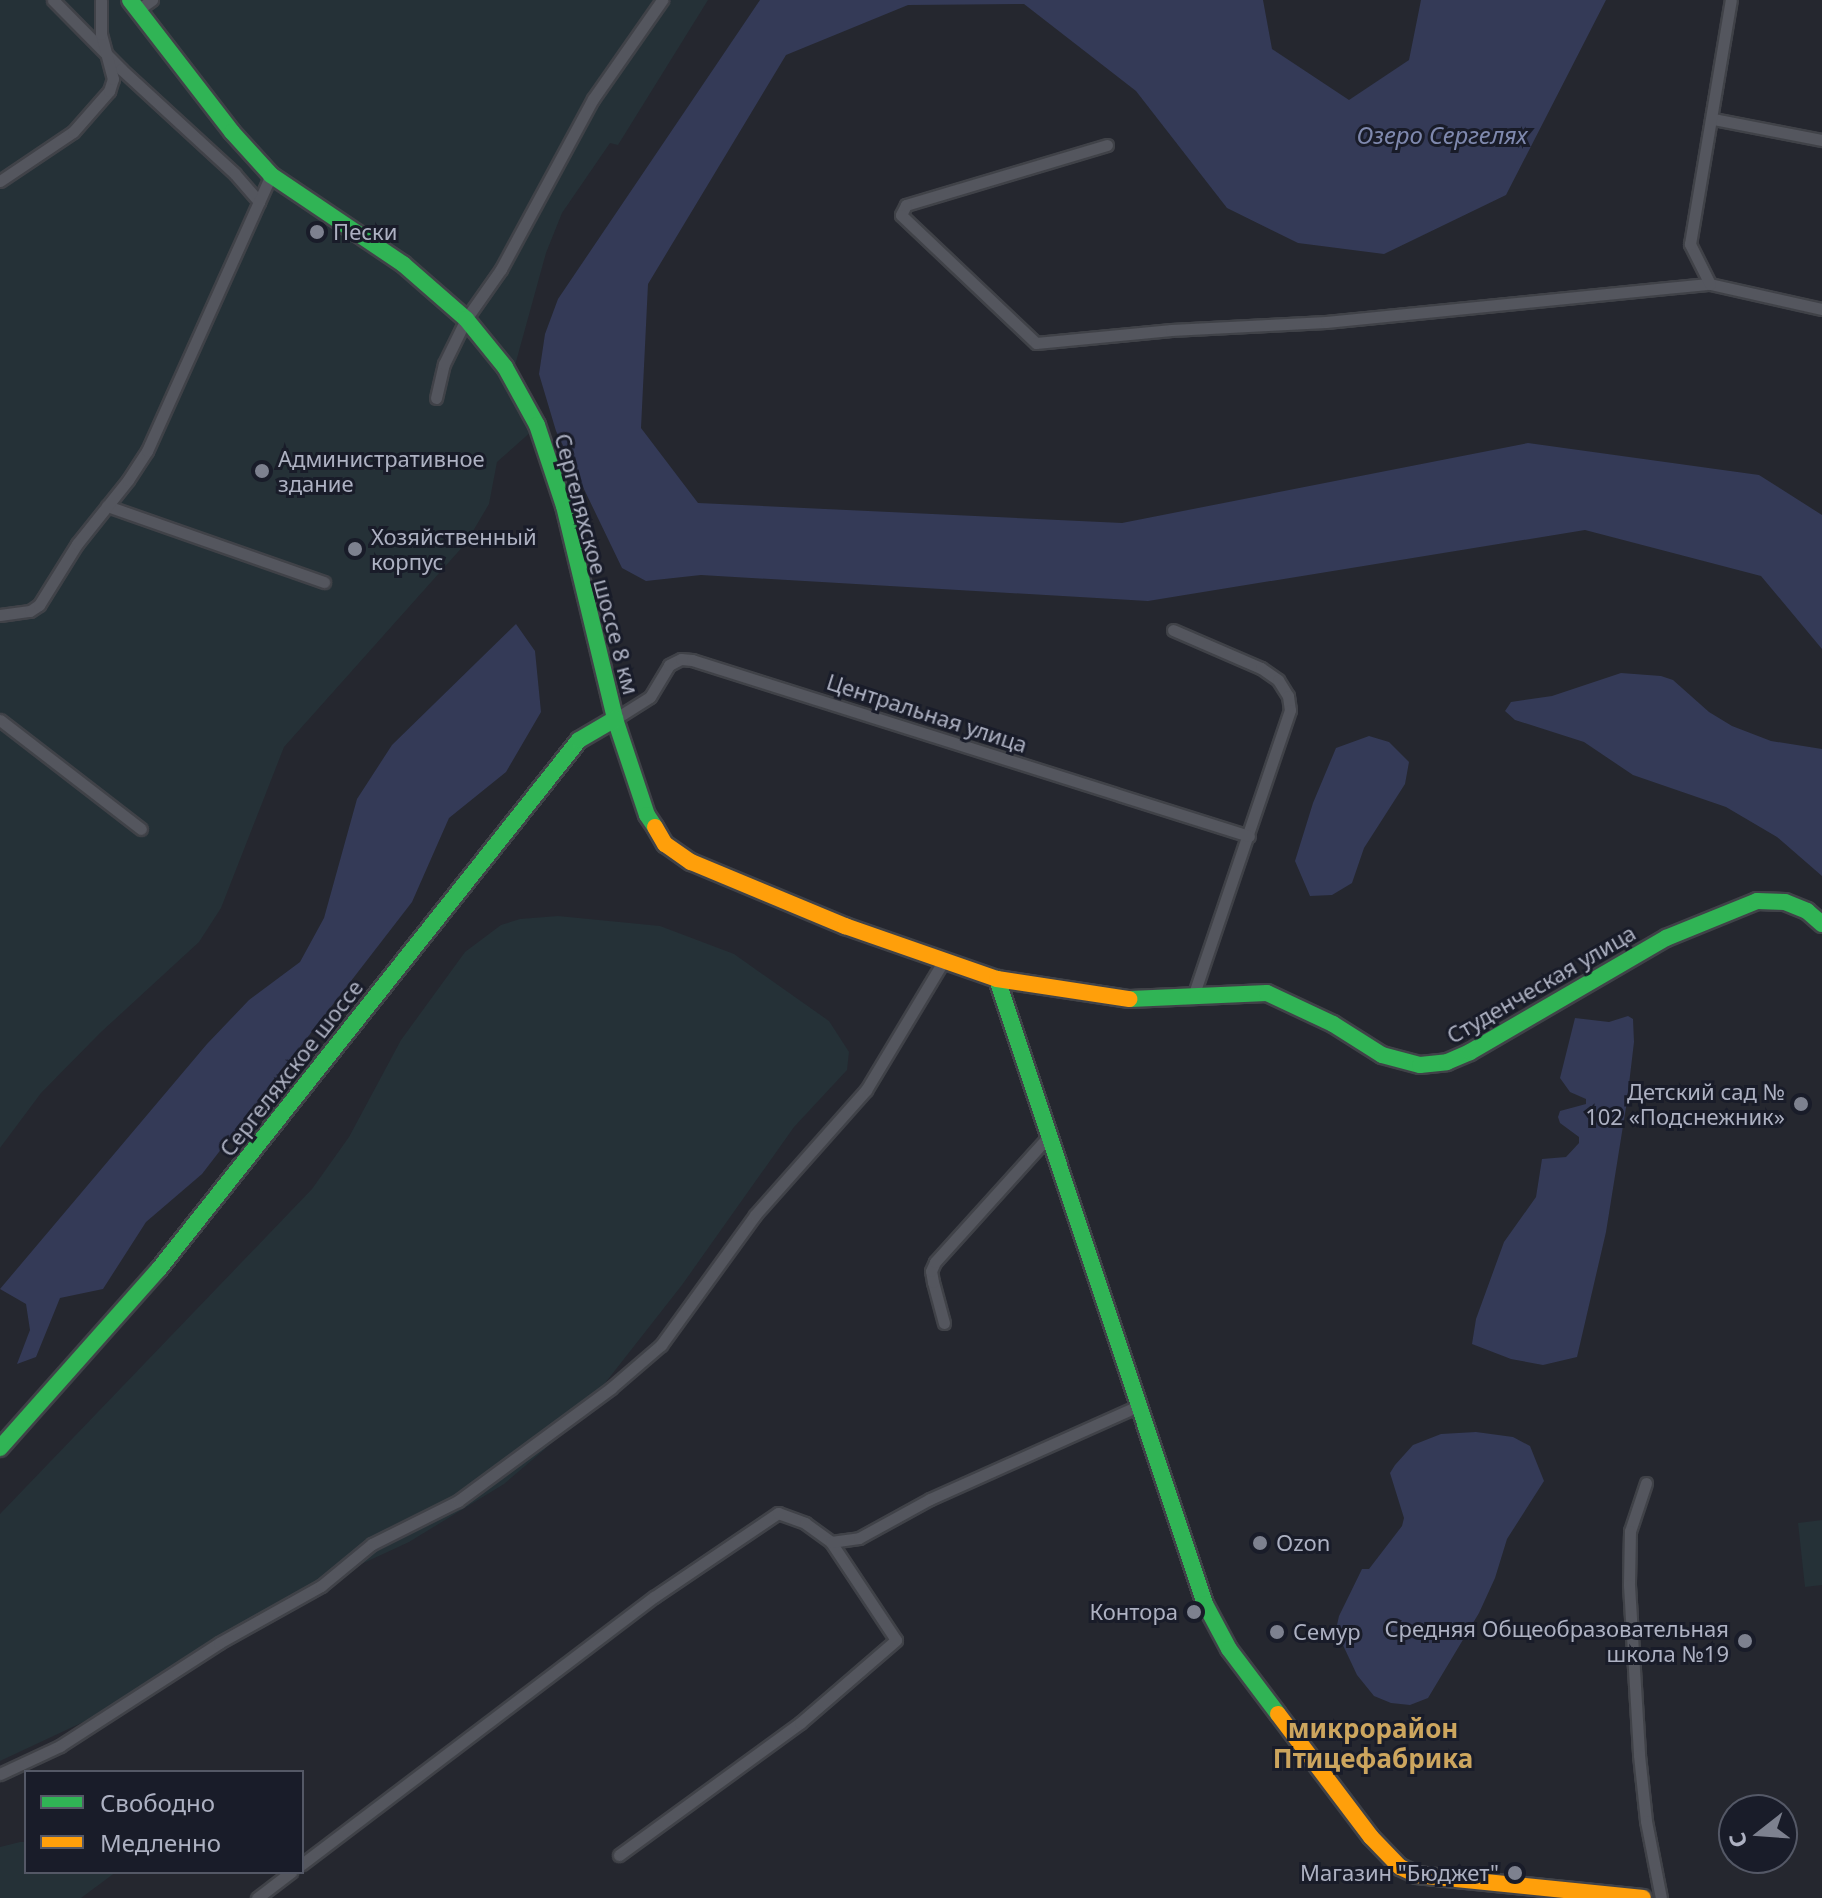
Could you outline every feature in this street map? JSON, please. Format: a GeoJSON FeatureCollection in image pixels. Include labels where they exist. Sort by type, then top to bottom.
{"type":"FeatureCollection","features":[{"type":"Feature","properties":{"kind":"street"},"geometry":{"type":"LineString","coordinates":[[53,0],[226,165],[259,202]]}},
{"type":"Feature","properties":{"kind":"street"},"geometry":{"type":"LineString","coordinates":[[0,181],[63,140],[93,110],[113,79],[101,34],[101,0]]}},
{"type":"Feature","properties":{"kind":"street"},"geometry":{"type":"LineString","coordinates":[[436,398],[444,364],[466,319],[501,269],[593,99],[662,0]]}},
{"type":"Feature","properties":{"kind":"street"},"geometry":{"type":"LineString","coordinates":[[1710,284],[1690,244],[1731,0]]}},
{"type":"Feature","properties":{"kind":"street","name":"Сергеляхское шоссе 8 км"},"geometry":{"type":"LineString","coordinates":[[140,3],[232,132],[271,175],[403,264],[466,319],[505,367],[537,425],[564,506],[615,719],[647,815],[665,844],[691,862],[845,926],[997,979]]}},
{"type":"Feature","properties":{"kind":"street"},"geometry":{"type":"LineString","coordinates":[[1713,119],[1822,140]]}},
{"type":"Feature","properties":{"kind":"street"},"geometry":{"type":"LineString","coordinates":[[1107,145],[906,205],[901,215],[1036,343],[1171,330],[1326,322],[1710,284],[1822,309]]}},
{"type":"Feature","properties":{"kind":"street"},"geometry":{"type":"LineString","coordinates":[[0,615],[30,611],[39,605],[77,544],[147,451],[271,175]]}},
{"type":"Feature","properties":{"kind":"street"},"geometry":{"type":"LineString","coordinates":[[107,506],[324,582]]}},
{"type":"Feature","properties":{"kind":"street"},"geometry":{"type":"LineString","coordinates":[[1173,630],[1261,668],[1278,680],[1288,696],[1290,710],[1193,997]]}},
{"type":"Feature","properties":{"kind":"street","name":"Центральная улица"},"geometry":{"type":"LineString","coordinates":[[615,719],[650,697],[669,665],[681,659],[692,660],[1249,836]]}},
{"type":"Feature","properties":{"kind":"street","name":"Сергеляхское шоссе"},"geometry":{"type":"LineString","coordinates":[[0,1448],[159,1269],[579,740],[615,719]]}},
{"type":"Feature","properties":{"kind":"street"},"geometry":{"type":"LineString","coordinates":[[0,720],[141,829]]}},
{"type":"Feature","properties":{"kind":"street","name":"Студенческая улица"},"geometry":{"type":"LineString","coordinates":[[997,979],[1121,999],[1267,993],[1309,1012],[1382,1055],[1420,1065],[1447,1062],[1529,1020],[1575,989],[1653,945],[1710,918],[1757,901],[1785,902],[1807,911],[1822,924]]}},
{"type":"Feature","properties":{"kind":"street"},"geometry":{"type":"LineString","coordinates":[[0,1774],[60,1746],[219,1643],[321,1586],[372,1544],[458,1501],[651,1354],[768,1199],[866,1090],[944,960]]}},
{"type":"Feature","properties":{"kind":"street"},"geometry":{"type":"LineString","coordinates":[[997,979],[1047,1138],[1205,1604],[1229,1649],[1385,1855],[1417,1875],[1643,1898]]}},
{"type":"Feature","properties":{"kind":"street"},"geometry":{"type":"LineString","coordinates":[[944,1323],[931,1271],[935,1262],[1047,1138]]}},
{"type":"Feature","properties":{"kind":"street"},"geometry":{"type":"LineString","coordinates":[[831,1542],[859,1538],[930,1499],[1138,1406]]}},
{"type":"Feature","properties":{"kind":"street"},"geometry":{"type":"LineString","coordinates":[[1646,1483],[1630,1531],[1629,1585],[1639,1755],[1646,1821],[1661,1898]]}},
{"type":"Feature","properties":{"kind":"street"},"geometry":{"type":"LineString","coordinates":[[304,1862],[654,1597],[778,1513],[805,1523],[831,1542],[896,1640],[800,1723],[619,1855]]}},
{"type":"Feature","properties":{"kind":"street"},"geometry":{"type":"LineString","coordinates":[[257,1898],[288,1874]]}},
{"type":"Feature","properties":{"kind":"shaded area"},"geometry":{"type":"Polygon","coordinates":[[[0,0],[708,0],[618,145],[610,143],[562,213],[546,253],[511,380],[533,430],[497,462],[489,504],[466,543],[284,747],[221,908],[199,942],[100,1033],[41,1093],[0,1148],[0,0]]]}},
{"type":"Feature","properties":{"kind":"shaded area"},"geometry":{"type":"Polygon","coordinates":[[[558,916],[660,926],[734,954],[829,1021],[849,1052],[847,1070],[794,1127],[682,1285],[602,1387],[545,1449],[504,1484],[409,1542],[344,1572],[111,1709],[0,1761],[0,1514],[312,1189],[349,1137],[401,1040],[465,952],[501,925],[520,919],[558,916]]]}},
{"type":"Feature","properties":{"kind":"shaded area"},"geometry":{"type":"Polygon","coordinates":[[[1822,1520],[1822,1585],[1805,1587],[1798,1523],[1822,1520]]]}},
{"type":"Feature","properties":{"kind":"shaded area"},"geometry":{"type":"Polygon","coordinates":[[[24,1842],[24,1874],[113,1874],[81,1898],[0,1898],[0,1847],[24,1842]]]}},
{"type":"Feature","properties":{"kind":"water","name":"Озеро Сергелях"},"geometry":{"type":"Polygon","coordinates":[[[760,0],[1263,0],[1272,49],[1349,100],[1409,60],[1421,0],[1606,0],[1506,195],[1384,254],[1298,243],[1227,208],[1136,91],[1024,4],[908,5],[786,55],[648,284],[641,428],[698,503],[1122,523],[1528,443],[1759,475],[1822,515],[1822,649],[1761,576],[1585,530],[1148,601],[701,575],[646,581],[622,568],[556,431],[539,374],[545,334],[558,299],[760,0]]]}},
{"type":"Feature","properties":{"kind":"water"},"geometry":{"type":"Polygon","coordinates":[[[516,624],[535,651],[541,712],[506,772],[449,818],[412,902],[202,1174],[146,1222],[103,1289],[60,1298],[36,1357],[17,1364],[30,1330],[26,1304],[0,1289],[207,1044],[249,1000],[300,962],[324,918],[357,799],[392,745],[516,624]]]}},
{"type":"Feature","properties":{"kind":"water"},"geometry":{"type":"Polygon","coordinates":[[[1621,673],[1673,680],[1709,712],[1732,726],[1771,741],[1822,749],[1822,876],[1777,837],[1726,807],[1633,775],[1584,742],[1515,720],[1505,711],[1511,702],[1552,696],[1621,673]]]}},
{"type":"Feature","properties":{"kind":"water"},"geometry":{"type":"Polygon","coordinates":[[[1369,736],[1389,742],[1409,762],[1405,784],[1364,848],[1352,883],[1332,895],[1310,896],[1295,861],[1313,803],[1336,748],[1369,736]]]}},
{"type":"Feature","properties":{"kind":"water"},"geometry":{"type":"Polygon","coordinates":[[[1628,1016],[1633,1019],[1634,1042],[1627,1101],[1606,1232],[1577,1357],[1543,1365],[1511,1359],[1472,1344],[1476,1319],[1504,1242],[1536,1197],[1542,1159],[1566,1157],[1579,1143],[1579,1137],[1560,1123],[1558,1117],[1560,1111],[1586,1104],[1586,1099],[1570,1092],[1560,1078],[1575,1018],[1609,1022],[1628,1016]]]}},
{"type":"Feature","properties":{"kind":"water"},"geometry":{"type":"Polygon","coordinates":[[[1476,1432],[1513,1437],[1530,1446],[1544,1481],[1507,1539],[1495,1578],[1479,1613],[1428,1698],[1410,1705],[1391,1703],[1374,1696],[1357,1675],[1342,1643],[1337,1625],[1339,1616],[1362,1569],[1369,1569],[1402,1526],[1404,1518],[1390,1473],[1395,1465],[1413,1445],[1441,1434],[1476,1432]]]}},
{"type":"Feature","properties":{"kind":"traffic: fast"},"geometry":{"type":"LineString","coordinates":[[130,0],[232,132],[271,175],[403,264],[466,319],[505,367],[537,425],[564,506],[615,719],[647,815],[655,827]]}},
{"type":"Feature","properties":{"kind":"traffic: fast"},"geometry":{"type":"LineString","coordinates":[[0,1448],[159,1269],[579,740],[615,719]]}},
{"type":"Feature","properties":{"kind":"traffic: fast"},"geometry":{"type":"LineString","coordinates":[[1130,999],[1267,993],[1333,1024],[1382,1055],[1420,1065],[1447,1062],[1470,1052],[1666,938],[1757,901],[1785,902],[1807,911],[1822,924]]}},
{"type":"Feature","properties":{"kind":"traffic: fast"},"geometry":{"type":"LineString","coordinates":[[997,979],[1205,1604],[1229,1649],[1278,1714]]}},
{"type":"Feature","properties":{"kind":"traffic: slow"},"geometry":{"type":"LineString","coordinates":[[655,827],[665,844],[691,862],[845,926],[997,979],[1130,999]]}},
{"type":"Feature","properties":{"kind":"traffic: slow"},"geometry":{"type":"LineString","coordinates":[[1278,1714],[1371,1837],[1400,1867],[1417,1875],[1643,1898]]}},
{"type":"Feature","properties":{"kind":"place","name":"Пески"},"geometry":{"type":"Point","coordinates":[317,232]}},
{"type":"Feature","properties":{"kind":"place","name":"Административное здание"},"geometry":{"type":"Point","coordinates":[262,471]}},
{"type":"Feature","properties":{"kind":"place","name":"Хозяйственный корпус"},"geometry":{"type":"Point","coordinates":[355,549]}},
{"type":"Feature","properties":{"kind":"place","name":"Детский сад № 102 «Подснежник»"},"geometry":{"type":"Point","coordinates":[1801,1104]}},
{"type":"Feature","properties":{"kind":"place","name":"Ozon"},"geometry":{"type":"Point","coordinates":[1260,1543]}},
{"type":"Feature","properties":{"kind":"place","name":"Контора"},"geometry":{"type":"Point","coordinates":[1194,1612]}},
{"type":"Feature","properties":{"kind":"place","name":"Семур"},"geometry":{"type":"Point","coordinates":[1277,1632]}},
{"type":"Feature","properties":{"kind":"place","name":"Средняя Общеобразовательная школа №19"},"geometry":{"type":"Point","coordinates":[1745,1641]}},
{"type":"Feature","properties":{"kind":"place","name":"Магазин \"Бюджет\""},"geometry":{"type":"Point","coordinates":[1515,1873]}},
{"type":"Feature","properties":{"kind":"district","name":"микрорайон Птицефабрика"},"geometry":{"type":"Point","coordinates":[1373,1744]}}]}
